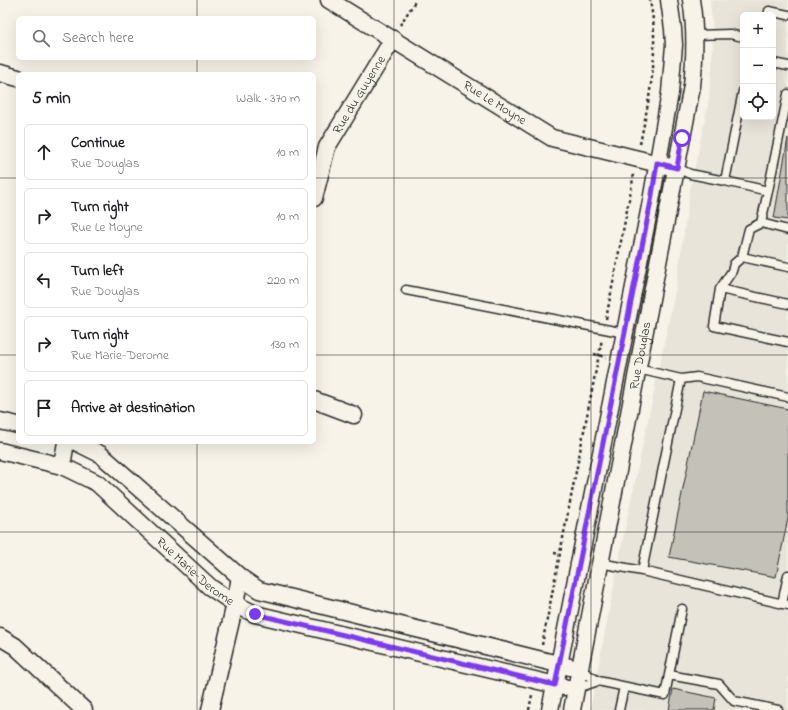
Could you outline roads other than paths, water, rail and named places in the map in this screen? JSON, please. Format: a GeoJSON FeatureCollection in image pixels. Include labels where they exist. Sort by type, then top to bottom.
{"type":"FeatureCollection","features":[{"type":"Feature","properties":{"kind":"street","name":"Rue Le Moyne"},"geometry":{"type":"LineString","coordinates":[[329,0],[396,33],[552,138],[677,168]]}},
{"type":"Feature","properties":{"kind":"street","name":"Rue Douglas"},"geometry":{"type":"LineString","coordinates":[[550,710],[625,333],[670,93],[674,60],[674,29],[669,0]]}},
{"type":"Feature","properties":{"kind":"street","name":"Rue Douglas"},"geometry":{"type":"LineString","coordinates":[[572,710],[692,86],[695,35],[691,0]]}},
{"type":"Feature","properties":{"kind":"street","name":"Rue du Guyenne"},"geometry":{"type":"LineString","coordinates":[[316,190],[327,147],[396,33]]}},
{"type":"Feature","properties":{"kind":"street"},"geometry":{"type":"LineString","coordinates":[[0,73],[16,77]]}},
{"type":"Feature","properties":{"kind":"street"},"geometry":{"type":"LineString","coordinates":[[316,401],[354,415]]}},
{"type":"Feature","properties":{"kind":"street"},"geometry":{"type":"LineString","coordinates":[[0,421],[16,425]]}},
{"type":"Feature","properties":{"kind":"street"},"geometry":{"type":"LineString","coordinates":[[62,466],[66,444]]}},
{"type":"Feature","properties":{"kind":"street","name":"Rue Marie-Derome"},"geometry":{"type":"LineString","coordinates":[[80,444],[100,454],[240,577],[259,590],[580,669]]}},
{"type":"Feature","properties":{"kind":"street","name":"Rue Marie-Derome"},"geometry":{"type":"LineString","coordinates":[[0,451],[62,466],[97,483],[210,586],[235,604],[255,614],[575,689]]}},
{"type":"Feature","properties":{"kind":"street"},"geometry":{"type":"LineString","coordinates":[[210,710],[240,577]]}},
{"type":"Feature","properties":{"kind":"street"},"geometry":{"type":"LineString","coordinates":[[0,637],[15,646],[84,710]]}},
{"type":"Feature","properties":{"kind":"lane"},"geometry":{"type":"LineString","coordinates":[[769,12],[769,10],[788,15]]}},
{"type":"Feature","properties":{"kind":"lane"},"geometry":{"type":"LineString","coordinates":[[695,35],[730,34],[740,36]]}},
{"type":"Feature","properties":{"kind":"lane"},"geometry":{"type":"LineString","coordinates":[[776,64],[788,66]]}},
{"type":"Feature","properties":{"kind":"lane"},"geometry":{"type":"LineString","coordinates":[[761,223],[788,94]]}},
{"type":"Feature","properties":{"kind":"lane"},"geometry":{"type":"LineString","coordinates":[[725,181],[740,106]]}},
{"type":"Feature","properties":{"kind":"lane"},"geometry":{"type":"LineString","coordinates":[[677,168],[690,174],[768,191]]}},
{"type":"Feature","properties":{"kind":"lane"},"geometry":{"type":"LineString","coordinates":[[788,230],[761,223],[749,229],[742,257],[734,264],[732,271],[720,289],[714,326],[788,342]]}},
{"type":"Feature","properties":{"kind":"lane"},"geometry":{"type":"LineString","coordinates":[[742,257],[788,267]]}},
{"type":"Feature","properties":{"kind":"lane"},"geometry":{"type":"LineString","coordinates":[[720,289],[788,304]]}},
{"type":"Feature","properties":{"kind":"lane","name":"Rue Douglas"},"geometry":{"type":"LineString","coordinates":[[406,290],[625,333]]}},
{"type":"Feature","properties":{"kind":"lane"},"geometry":{"type":"LineString","coordinates":[[638,369],[681,379],[696,377],[788,397]]}},
{"type":"Feature","properties":{"kind":"lane"},"geometry":{"type":"LineString","coordinates":[[642,571],[681,379]]}},
{"type":"Feature","properties":{"kind":"lane"},"geometry":{"type":"LineString","coordinates":[[600,563],[642,571],[785,605],[788,575]]}},
{"type":"Feature","properties":{"kind":"lane"},"geometry":{"type":"LineString","coordinates":[[580,669],[598,681],[665,695],[682,609]]}},
{"type":"Feature","properties":{"kind":"lane"},"geometry":{"type":"LineString","coordinates":[[669,675],[719,684],[734,701],[778,710]]}},
{"type":"Feature","properties":{"kind":"lane"},"geometry":{"type":"LineString","coordinates":[[575,689],[598,681]]}},
{"type":"Feature","properties":{"kind":"lane"},"geometry":{"type":"LineString","coordinates":[[619,710],[624,687]]}}]}
